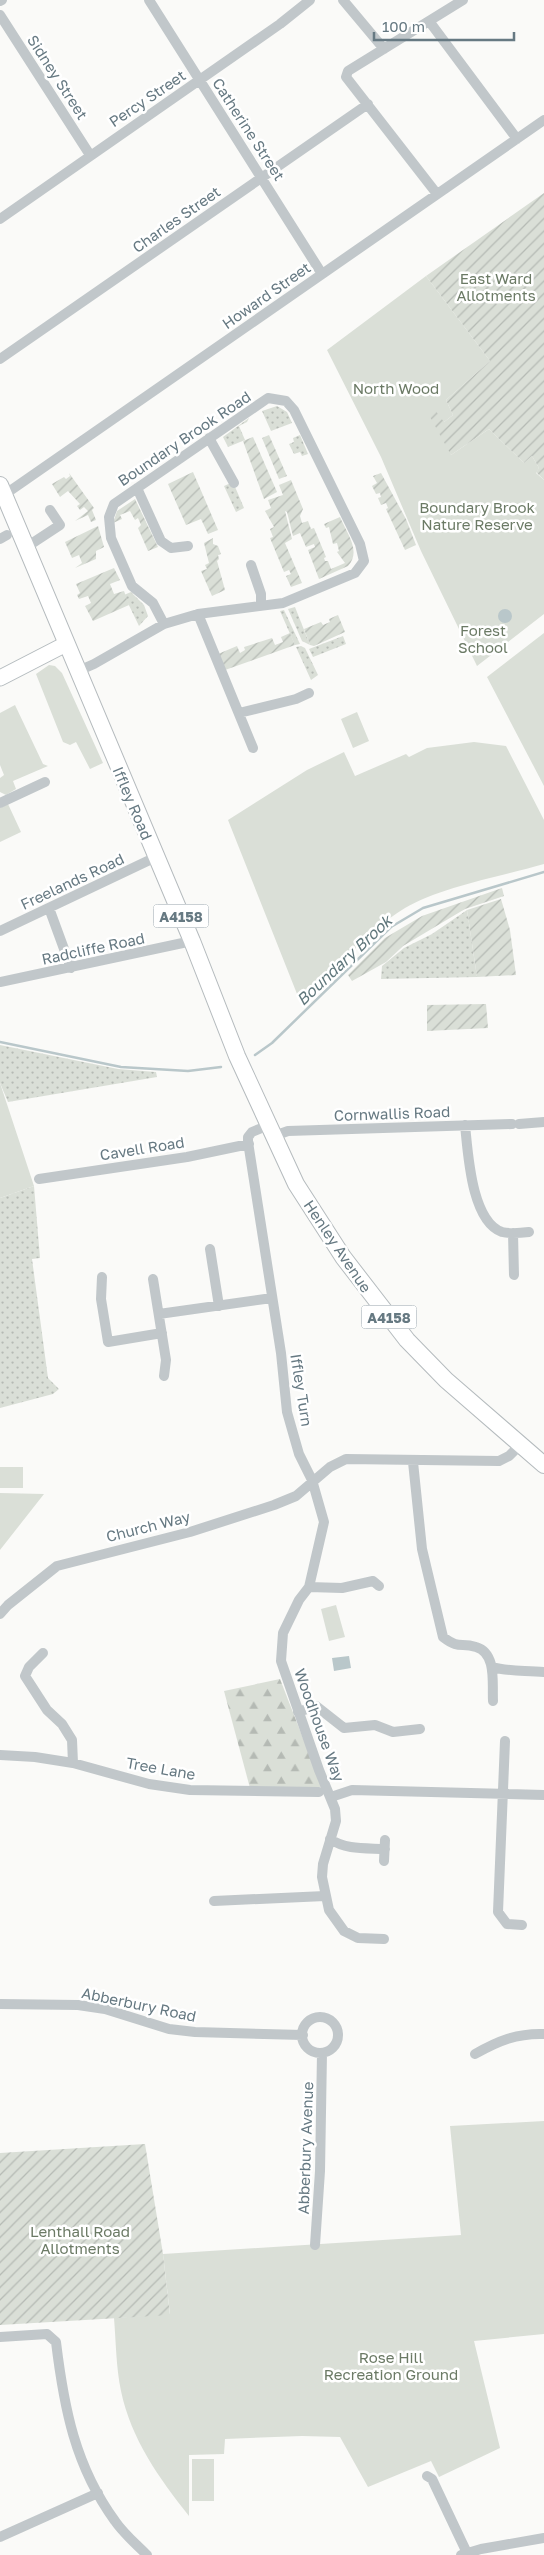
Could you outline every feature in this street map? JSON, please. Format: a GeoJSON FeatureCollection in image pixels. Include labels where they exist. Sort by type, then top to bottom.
{"type":"FeatureCollection","features":[{"type":"Feature","properties":{"kind":"main road","name":"Iffley Road"},"geometry":{"type":"LineString","coordinates":[[2,490],[192,941],[239,1059]]}},
{"type":"Feature","properties":{"kind":"main road"},"geometry":{"type":"LineString","coordinates":[[0,678],[66,644]]}},
{"type":"Feature","properties":{"kind":"main road","name":"Henley Avenue"},"geometry":{"type":"LineString","coordinates":[[239,1059],[271,1131],[312,1211],[365,1288],[407,1340],[446,1380],[544,1465]]}},
{"type":"Feature","properties":{"kind":"street","name":"Catherine Street"},"geometry":{"type":"LineString","coordinates":[[149,0],[263,177],[322,274]]}},
{"type":"Feature","properties":{"kind":"street","name":"Percy Street"},"geometry":{"type":"LineString","coordinates":[[0,218],[280,24],[310,0]]}},
{"type":"Feature","properties":{"kind":"street"},"geometry":{"type":"LineString","coordinates":[[343,0],[384,49]]}},
{"type":"Feature","properties":{"kind":"street"},"geometry":{"type":"LineString","coordinates":[[437,194],[346,77],[348,71],[463,0]]}},
{"type":"Feature","properties":{"kind":"street","name":"Sidney Street"},"geometry":{"type":"LineString","coordinates":[[0,15],[90,155]]}},
{"type":"Feature","properties":{"kind":"street"},"geometry":{"type":"LineString","coordinates":[[429,21],[517,139]]}},
{"type":"Feature","properties":{"kind":"street","name":"Charles Street"},"geometry":{"type":"LineString","coordinates":[[0,359],[368,104]]}},
{"type":"Feature","properties":{"kind":"street","name":"Howard Street"},"geometry":{"type":"LineString","coordinates":[[2,490],[322,274],[544,120]]}},
{"type":"Feature","properties":{"kind":"street","name":"Boundary Brook Road"},"geometry":{"type":"LineString","coordinates":[[78,671],[94,664],[164,624],[198,614],[283,602],[355,573],[364,561],[360,544],[294,410],[286,401],[268,398],[114,504],[109,518],[111,538],[132,586],[153,603],[164,624]]}},
{"type":"Feature","properties":{"kind":"street"},"geometry":{"type":"LineString","coordinates":[[210,438],[234,483]]}},
{"type":"Feature","properties":{"kind":"street"},"geometry":{"type":"LineString","coordinates":[[137,488],[161,541],[171,548],[188,546]]}},
{"type":"Feature","properties":{"kind":"street"},"geometry":{"type":"LineString","coordinates":[[25,548],[60,525],[50,510]]}},
{"type":"Feature","properties":{"kind":"street"},"geometry":{"type":"LineString","coordinates":[[251,564],[261,594],[261,606]]}},
{"type":"Feature","properties":{"kind":"street"},"geometry":{"type":"LineString","coordinates":[[198,614],[253,748]]}},
{"type":"Feature","properties":{"kind":"street"},"geometry":{"type":"LineString","coordinates":[[239,713],[296,699],[309,693]]}},
{"type":"Feature","properties":{"kind":"street"},"geometry":{"type":"LineString","coordinates":[[0,803],[45,782]]}},
{"type":"Feature","properties":{"kind":"street","name":"Freelands Road"},"geometry":{"type":"LineString","coordinates":[[0,932],[156,857]]}},
{"type":"Feature","properties":{"kind":"street"},"geometry":{"type":"LineString","coordinates":[[49,908],[71,968]]}},
{"type":"Feature","properties":{"kind":"street","name":"Radcliffe Road"},"geometry":{"type":"LineString","coordinates":[[0,982],[192,941]]}},
{"type":"Feature","properties":{"kind":"street","name":"Cornwallis Road"},"geometry":{"type":"LineString","coordinates":[[271,1131],[544,1122]]}},
{"type":"Feature","properties":{"kind":"street"},"geometry":{"type":"LineString","coordinates":[[465,1125],[469,1164],[479,1202],[492,1226],[502,1232],[529,1232]]}},
{"type":"Feature","properties":{"kind":"street"},"geometry":{"type":"LineString","coordinates":[[249,1144],[248,1137],[252,1132],[271,1131]]}},
{"type":"Feature","properties":{"kind":"street","name":"Cavell Road"},"geometry":{"type":"LineString","coordinates":[[40,1179],[187,1156],[249,1144]]}},
{"type":"Feature","properties":{"kind":"street","name":"Iffley Turn"},"geometry":{"type":"LineString","coordinates":[[249,1144],[287,1412],[299,1454],[312,1480]]}},
{"type":"Feature","properties":{"kind":"street"},"geometry":{"type":"LineString","coordinates":[[512,1233],[514,1275]]}},
{"type":"Feature","properties":{"kind":"street"},"geometry":{"type":"LineString","coordinates":[[210,1249],[219,1306]]}},
{"type":"Feature","properties":{"kind":"street"},"geometry":{"type":"LineString","coordinates":[[102,1277],[101,1298],[108,1342],[162,1332]]}},
{"type":"Feature","properties":{"kind":"street"},"geometry":{"type":"LineString","coordinates":[[153,1280],[167,1367],[164,1376]]}},
{"type":"Feature","properties":{"kind":"street"},"geometry":{"type":"LineString","coordinates":[[159,1314],[272,1298]]}},
{"type":"Feature","properties":{"kind":"street"},"geometry":{"type":"LineString","coordinates":[[312,1480],[346,1459],[413,1462],[499,1461],[509,1456],[520,1445]]}},
{"type":"Feature","properties":{"kind":"street"},"geometry":{"type":"LineString","coordinates":[[413,1462],[422,1549],[443,1637],[455,1646],[477,1646],[488,1655],[492,1666],[493,1700]]}},
{"type":"Feature","properties":{"kind":"street","name":"Woodhouse Way"},"geometry":{"type":"LineString","coordinates":[[312,1480],[324,1522],[309,1587],[288,1619],[281,1644],[282,1661],[298,1712],[335,1809],[336,1822],[323,1864],[325,1896],[332,1916],[344,1931],[358,1938],[384,1938]]}},
{"type":"Feature","properties":{"kind":"street","name":"Church Way"},"geometry":{"type":"LineString","coordinates":[[0,1614],[4,1603],[57,1566],[190,1532],[274,1505],[296,1496],[312,1480]]}},
{"type":"Feature","properties":{"kind":"street"},"geometry":{"type":"LineString","coordinates":[[309,1587],[342,1588],[373,1581],[379,1586]]}},
{"type":"Feature","properties":{"kind":"street"},"geometry":{"type":"LineString","coordinates":[[43,1653],[24,1676],[47,1710],[62,1724],[72,1740],[72,1763]]}},
{"type":"Feature","properties":{"kind":"street"},"geometry":{"type":"LineString","coordinates":[[492,1666],[507,1672],[523,1670],[544,1672]]}},
{"type":"Feature","properties":{"kind":"street"},"geometry":{"type":"LineString","coordinates":[[298,1712],[316,1706],[344,1728],[375,1725],[393,1732],[420,1729]]}},
{"type":"Feature","properties":{"kind":"street"},"geometry":{"type":"LineString","coordinates":[[505,1741],[498,1912],[507,1924],[522,1926]]}},
{"type":"Feature","properties":{"kind":"street","name":"Tree Lane"},"geometry":{"type":"LineString","coordinates":[[0,1755],[35,1757],[72,1763],[149,1784],[190,1790],[319,1792]]}},
{"type":"Feature","properties":{"kind":"street"},"geometry":{"type":"LineString","coordinates":[[331,1797],[352,1790],[544,1795]]}},
{"type":"Feature","properties":{"kind":"street"},"geometry":{"type":"LineString","coordinates":[[330,1838],[338,1845],[351,1848],[385,1845],[384,1861]]}},
{"type":"Feature","properties":{"kind":"street"},"geometry":{"type":"LineString","coordinates":[[214,1901],[325,1896]]}},
{"type":"Feature","properties":{"kind":"street","name":"Abberbury Road"},"geometry":{"type":"LineString","coordinates":[[0,2004],[78,2005],[105,2009],[169,2028],[195,2032],[302,2035]]}},
{"type":"Feature","properties":{"kind":"street"},"geometry":{"type":"LineString","coordinates":[[316,2018],[327,2019],[332,2022],[338,2032],[336,2044],[322,2053],[310,2050],[303,2041],[302,2035],[306,2024],[316,2018]]}},
{"type":"Feature","properties":{"kind":"street"},"geometry":{"type":"LineString","coordinates":[[475,2054],[499,2041],[525,2034],[544,2034]]}},
{"type":"Feature","properties":{"kind":"street","name":"Abberbury Avenue"},"geometry":{"type":"LineString","coordinates":[[315,2245],[320,2171],[322,2053]]}},
{"type":"Feature","properties":{"kind":"street"},"geometry":{"type":"LineString","coordinates":[[0,2337],[47,2334],[56,2342],[68,2422],[98,2493],[116,2522],[141,2553]]}},
{"type":"Feature","properties":{"kind":"street"},"geometry":{"type":"LineString","coordinates":[[427,2476],[432,2479],[464,2554],[544,2538]]}},
{"type":"Feature","properties":{"kind":"street"},"geometry":{"type":"LineString","coordinates":[[0,2537],[98,2493]]}},
{"type":"Feature","properties":{"kind":"green space","name":"East Ward Allotments"},"geometry":{"type":"Polygon","coordinates":[[[544,193],[544,480],[536,472],[539,468],[532,456],[524,463],[489,429],[451,455],[429,415],[435,410],[444,422],[453,415],[446,400],[490,361],[426,276],[544,193]]]}},
{"type":"Feature","properties":{"kind":"green space","name":"Boundary Brook Nature Reserve"},"geometry":{"type":"Polygon","coordinates":[[[426,276],[490,361],[446,400],[453,415],[444,422],[451,455],[489,429],[524,463],[532,456],[539,468],[536,473],[544,480],[544,614],[477,666],[421,551],[381,457],[327,350],[426,276]]]}},
{"type":"Feature","properties":{"kind":"green space"},"geometry":{"type":"Polygon","coordinates":[[[277,406],[287,412],[292,423],[271,431],[262,411],[277,406]]]}},
{"type":"Feature","properties":{"kind":"green space"},"geometry":{"type":"Polygon","coordinates":[[[249,418],[247,422],[239,426],[245,440],[228,447],[223,437],[249,418]]]}},
{"type":"Feature","properties":{"kind":"green space"},"geometry":{"type":"Polygon","coordinates":[[[269,435],[287,476],[279,479],[262,438],[269,435]]]}},
{"type":"Feature","properties":{"kind":"green space"},"geometry":{"type":"Polygon","coordinates":[[[300,435],[308,454],[302,456],[300,452],[294,454],[289,444],[294,442],[293,438],[300,435]]]}},
{"type":"Feature","properties":{"kind":"green space"},"geometry":{"type":"Polygon","coordinates":[[[253,437],[277,492],[264,499],[243,441],[253,437]]]}},
{"type":"Feature","properties":{"kind":"green space"},"geometry":{"type":"Polygon","coordinates":[[[193,472],[218,530],[208,534],[201,519],[186,525],[168,484],[193,472]]]}},
{"type":"Feature","properties":{"kind":"green space"},"geometry":{"type":"Polygon","coordinates":[[[69,473],[94,508],[92,510],[96,520],[91,522],[88,515],[75,521],[88,511],[84,507],[80,510],[77,506],[80,504],[68,491],[60,497],[52,484],[64,477],[66,479],[70,476],[69,473]]]}},
{"type":"Feature","properties":{"kind":"green space"},"geometry":{"type":"Polygon","coordinates":[[[381,473],[406,519],[416,545],[405,550],[386,509],[388,508],[386,503],[381,505],[378,498],[381,497],[380,493],[376,494],[372,486],[377,483],[373,476],[381,473]]]}},
{"type":"Feature","properties":{"kind":"green space"},"geometry":{"type":"Polygon","coordinates":[[[291,480],[303,509],[300,516],[302,523],[308,521],[311,529],[314,528],[326,557],[324,558],[325,561],[328,561],[331,569],[345,563],[337,552],[339,551],[337,543],[333,544],[329,527],[326,528],[324,524],[340,517],[352,542],[354,554],[348,566],[319,579],[308,550],[315,547],[314,544],[306,547],[300,533],[293,536],[287,512],[285,511],[292,539],[285,543],[302,583],[291,587],[286,576],[291,574],[289,570],[284,572],[270,538],[273,537],[270,529],[274,527],[265,511],[271,508],[268,500],[283,495],[279,485],[291,480]]]}},
{"type":"Feature","properties":{"kind":"green space"},"geometry":{"type":"Polygon","coordinates":[[[233,482],[244,508],[236,512],[224,486],[233,482]]]}},
{"type":"Feature","properties":{"kind":"green space"},"geometry":{"type":"Polygon","coordinates":[[[135,499],[158,547],[148,551],[138,528],[141,525],[138,518],[135,520],[130,511],[120,515],[122,519],[113,523],[117,511],[135,499]]]}},
{"type":"Feature","properties":{"kind":"green space"},"geometry":{"type":"Polygon","coordinates":[[[98,526],[104,547],[96,551],[96,559],[75,568],[82,563],[79,555],[72,558],[65,542],[98,526]]]}},
{"type":"Feature","properties":{"kind":"green space"},"geometry":{"type":"Polygon","coordinates":[[[213,538],[213,544],[218,546],[221,554],[218,555],[219,559],[217,561],[225,590],[212,596],[201,571],[207,569],[205,565],[209,563],[204,543],[213,538]]]}},
{"type":"Feature","properties":{"kind":"green space"},"geometry":{"type":"Polygon","coordinates":[[[114,568],[120,580],[110,584],[114,594],[124,591],[129,605],[93,621],[85,606],[91,603],[88,596],[79,599],[77,595],[80,593],[76,584],[114,568]]]}},
{"type":"Feature","properties":{"kind":"green space"},"geometry":{"type":"Polygon","coordinates":[[[131,592],[144,605],[148,616],[139,626],[124,595],[131,592]]]}},
{"type":"Feature","properties":{"kind":"green space"},"geometry":{"type":"Polygon","coordinates":[[[295,607],[310,645],[302,641],[288,609],[295,607]]]}},
{"type":"Feature","properties":{"kind":"green space"},"geometry":{"type":"Polygon","coordinates":[[[284,610],[300,644],[295,645],[280,611],[284,610]]]}},
{"type":"Feature","properties":{"kind":"green space"},"geometry":{"type":"Polygon","coordinates":[[[338,615],[345,632],[314,646],[310,645],[304,629],[321,622],[323,625],[330,622],[329,619],[338,615]]]}},
{"type":"Feature","properties":{"kind":"green space"},"geometry":{"type":"Polygon","coordinates":[[[290,633],[295,645],[225,670],[218,654],[237,646],[240,653],[245,650],[244,647],[272,638],[275,645],[283,642],[281,637],[290,633]]]}},
{"type":"Feature","properties":{"kind":"green space"},"geometry":{"type":"Polygon","coordinates":[[[544,633],[544,786],[487,677],[544,633]]]}},
{"type":"Feature","properties":{"kind":"green space"},"geometry":{"type":"Polygon","coordinates":[[[343,636],[346,644],[313,657],[309,649],[343,636]]]}},
{"type":"Feature","properties":{"kind":"green space"},"geometry":{"type":"Polygon","coordinates":[[[301,646],[305,648],[318,675],[311,680],[296,647],[301,646]]]}},
{"type":"Feature","properties":{"kind":"green space"},"geometry":{"type":"Polygon","coordinates":[[[49,665],[55,666],[62,673],[103,763],[90,769],[76,742],[70,745],[63,742],[36,674],[49,665]]]}},
{"type":"Feature","properties":{"kind":"green space"},"geometry":{"type":"Polygon","coordinates":[[[15,705],[43,764],[48,766],[13,781],[16,789],[6,795],[0,792],[0,778],[4,775],[0,765],[0,713],[15,705]]]}},
{"type":"Feature","properties":{"kind":"green space"},"geometry":{"type":"Polygon","coordinates":[[[357,712],[369,741],[353,748],[341,719],[357,712]]]}},
{"type":"Feature","properties":{"kind":"green space"},"geometry":{"type":"Polygon","coordinates":[[[474,742],[506,746],[544,820],[544,864],[454,888],[405,908],[363,941],[301,1004],[228,820],[307,770],[344,752],[355,776],[406,754],[409,757],[427,748],[474,742]]]}},
{"type":"Feature","properties":{"kind":"green space"},"geometry":{"type":"Polygon","coordinates":[[[8,804],[21,832],[0,842],[0,808],[8,804]]]}},
{"type":"Feature","properties":{"kind":"green space"},"geometry":{"type":"Polygon","coordinates":[[[502,888],[504,896],[465,909],[403,946],[386,962],[352,981],[348,975],[385,938],[422,916],[502,888]]]}},
{"type":"Feature","properties":{"kind":"green space"},"geometry":{"type":"Polygon","coordinates":[[[501,899],[510,930],[516,975],[477,977],[467,910],[501,899]]]}},
{"type":"Feature","properties":{"kind":"green space"},"geometry":{"type":"Polygon","coordinates":[[[467,910],[477,977],[381,979],[382,966],[404,948],[432,934],[467,910]]]}},
{"type":"Feature","properties":{"kind":"green space"},"geometry":{"type":"Polygon","coordinates":[[[486,1004],[488,1028],[427,1031],[427,1005],[486,1004]]]}},
{"type":"Feature","properties":{"kind":"green space"},"geometry":{"type":"Polygon","coordinates":[[[0,1045],[118,1069],[156,1072],[157,1077],[8,1102],[0,1083],[0,1045]]]}},
{"type":"Feature","properties":{"kind":"green space"},"geometry":{"type":"Polygon","coordinates":[[[0,1083],[34,1186],[0,1198],[0,1083]]]}},
{"type":"Feature","properties":{"kind":"green space"},"geometry":{"type":"Polygon","coordinates":[[[34,1186],[40,1258],[32,1259],[48,1378],[59,1389],[53,1394],[0,1408],[0,1198],[34,1186]]]}},
{"type":"Feature","properties":{"kind":"green space"},"geometry":{"type":"Polygon","coordinates":[[[0,1467],[23,1467],[23,1488],[0,1488],[0,1467]]]}},
{"type":"Feature","properties":{"kind":"green space"},"geometry":{"type":"Polygon","coordinates":[[[0,1493],[44,1494],[0,1550],[0,1493]]]}},
{"type":"Feature","properties":{"kind":"green space"},"geometry":{"type":"Polygon","coordinates":[[[336,1605],[345,1637],[329,1641],[321,1609],[336,1605]]]}},
{"type":"Feature","properties":{"kind":"green space"},"geometry":{"type":"Polygon","coordinates":[[[280,1679],[322,1787],[250,1788],[224,1691],[280,1679]]]}},
{"type":"Feature","properties":{"kind":"green space","name":"Rose Hill Recreation Ground"},"geometry":{"type":"Polygon","coordinates":[[[544,2121],[544,2334],[474,2341],[500,2448],[439,2477],[431,2461],[368,2487],[340,2437],[302,2436],[225,2439],[224,2454],[189,2455],[189,2516],[167,2487],[139,2442],[126,2409],[117,2364],[114,2318],[170,2314],[163,2254],[461,2235],[450,2126],[544,2121]]]}},
{"type":"Feature","properties":{"kind":"green space","name":"Lenthall Road Allotments"},"geometry":{"type":"Polygon","coordinates":[[[145,2144],[163,2254],[170,2315],[0,2325],[0,2153],[145,2144]]]}},
{"type":"Feature","properties":{"kind":"green space"},"geometry":{"type":"Polygon","coordinates":[[[192,2459],[214,2459],[214,2501],[192,2501],[192,2459]]]}},
{"type":"Feature","properties":{"kind":"shaded area"},"geometry":{"type":"Polygon","coordinates":[[[502,609],[508,609],[512,616],[508,623],[502,623],[498,619],[498,613],[502,609]]]}},
{"type":"Feature","properties":{"kind":"shaded area"},"geometry":{"type":"Polygon","coordinates":[[[349,1656],[351,1668],[334,1671],[332,1658],[349,1656]]]}},
{"type":"Feature","properties":{"kind":"waterway","name":"Boundary Brook"},"geometry":{"type":"LineString","coordinates":[[255,1055],[272,1043],[391,927],[423,908],[544,872]]}},
{"type":"Feature","properties":{"kind":"waterway","name":"Boundary Brook"},"geometry":{"type":"LineString","coordinates":[[0,1042],[121,1067],[188,1071],[221,1067]]}},
{"type":"Feature","properties":{"kind":"park label","name":"North Wood"},"geometry":{"type":"Point","coordinates":[396,388]}},
{"type":"Feature","properties":{"kind":"park label","name":"Forest School"},"geometry":{"type":"Point","coordinates":[483,638]}}]}
